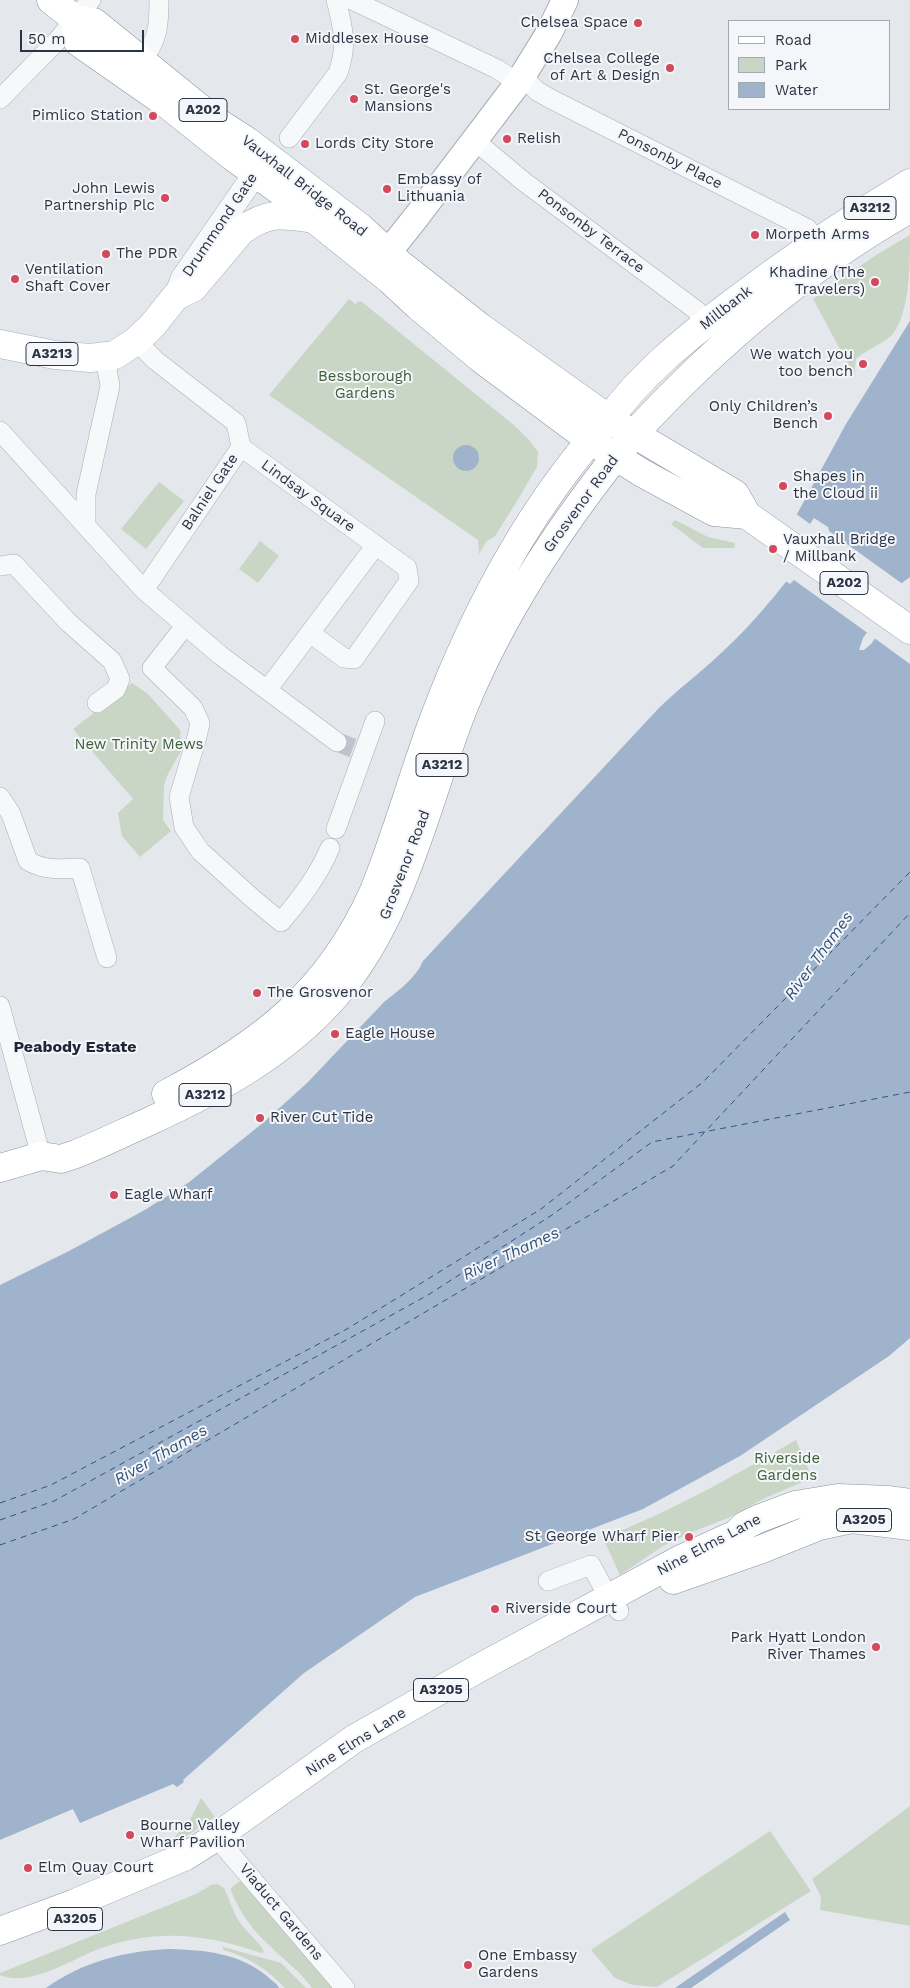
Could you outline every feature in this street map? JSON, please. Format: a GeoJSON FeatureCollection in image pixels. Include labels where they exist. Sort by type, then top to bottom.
{"type":"FeatureCollection","features":[{"type":"Feature","properties":{"kind":"main road","name":"Vauxhall Bridge Road"},"geometry":{"type":"LineString","coordinates":[[51,0],[83,9],[94,22],[216,121],[247,141],[261,165],[314,219],[380,259]]}},
{"type":"Feature","properties":{"kind":"main road"},"geometry":{"type":"LineString","coordinates":[[380,259],[417,216],[520,80],[565,0]]}},
{"type":"Feature","properties":{"kind":"main road","name":"Vauxhall Bridge Road"},"geometry":{"type":"LineString","coordinates":[[83,9],[78,42],[164,102],[361,228],[380,259]]}},
{"type":"Feature","properties":{"kind":"main road","name":"Millbank"},"geometry":{"type":"LineString","coordinates":[[609,419],[627,395],[707,323],[764,278],[815,242],[910,183]]}},
{"type":"Feature","properties":{"kind":"main road","name":"Millbank"},"geometry":{"type":"LineString","coordinates":[[633,435],[743,326],[809,273],[910,209]]}},
{"type":"Feature","properties":{"kind":"main road","name":"Drummond Gate"},"geometry":{"type":"LineString","coordinates":[[136,341],[152,326],[176,296],[193,288],[241,231],[257,220],[281,214],[314,219]]}},
{"type":"Feature","properties":{"kind":"main road","name":"A202"},"geometry":{"type":"LineString","coordinates":[[380,259],[633,435],[663,450],[735,494],[747,515],[910,630]]}},
{"type":"Feature","properties":{"kind":"main road","name":"A202"},"geometry":{"type":"LineString","coordinates":[[380,259],[480,358],[590,440],[714,512],[747,515]]}},
{"type":"Feature","properties":{"kind":"main road","name":"A3213"},"geometry":{"type":"LineString","coordinates":[[0,344],[55,354],[105,357],[115,354],[136,341]]}},
{"type":"Feature","properties":{"kind":"main road","name":"Grosvenor Road"},"geometry":{"type":"LineString","coordinates":[[41,1156],[54,1142],[158,1098],[244,1048],[297,1006],[331,967],[352,936],[373,893],[442,696],[490,593],[515,547],[546,498],[590,440],[609,419]]}},
{"type":"Feature","properties":{"kind":"main road","name":"Grosvenor Road"},"geometry":{"type":"LineString","coordinates":[[0,1168],[41,1156],[61,1159],[88,1149],[221,1086],[246,1072],[286,1043],[336,994],[366,953],[392,903],[452,738],[497,632],[534,570],[615,456],[633,435]]}},
{"type":"Feature","properties":{"kind":"main road","name":"Nine Elms Lane"},"geometry":{"type":"LineString","coordinates":[[615,1604],[679,1560],[736,1534],[744,1526],[774,1511],[796,1505],[838,1498],[889,1500],[910,1503]]}},
{"type":"Feature","properties":{"kind":"main road","name":"Nine Elms Lane"},"geometry":{"type":"LineString","coordinates":[[0,1931],[75,1903],[186,1856],[222,1843],[354,1740],[479,1668],[615,1604],[650,1592],[682,1576],[762,1549],[819,1526],[852,1519],[910,1526]]}},
{"type":"Feature","properties":{"kind":"main road","name":"Nine Elms Lane"},"geometry":{"type":"LineString","coordinates":[[0,1949],[181,1876],[210,1862],[222,1843]]}},
{"type":"Feature","properties":{"kind":"street"},"geometry":{"type":"LineString","coordinates":[[142,60],[154,42],[158,30],[159,0]]}},
{"type":"Feature","properties":{"kind":"street"},"geometry":{"type":"LineString","coordinates":[[289,138],[338,73],[345,46],[336,0]]}},
{"type":"Feature","properties":{"kind":"street","name":"Ponsonby Place"},"geometry":{"type":"LineString","coordinates":[[352,0],[520,80],[549,98],[808,229],[815,242]]}},
{"type":"Feature","properties":{"kind":"street"},"geometry":{"type":"LineString","coordinates":[[0,99],[49,50],[83,9]]}},
{"type":"Feature","properties":{"kind":"street","name":"Ponsonby Terrace"},"geometry":{"type":"LineString","coordinates":[[474,140],[523,181],[696,310],[707,323]]}},
{"type":"Feature","properties":{"kind":"street","name":"Drummond Gate"},"geometry":{"type":"LineString","coordinates":[[176,296],[183,278],[261,165]]}},
{"type":"Feature","properties":{"kind":"street","name":"Balniel Gate"},"geometry":{"type":"LineString","coordinates":[[136,341],[155,360],[236,423],[240,447],[144,590]]}},
{"type":"Feature","properties":{"kind":"street"},"geometry":{"type":"LineString","coordinates":[[86,525],[86,494],[110,386],[105,357]]}},
{"type":"Feature","properties":{"kind":"street"},"geometry":{"type":"LineString","coordinates":[[0,431],[144,590],[185,626],[267,690],[351,748]]}},
{"type":"Feature","properties":{"kind":"street","name":"Lindsay Square"},"geometry":{"type":"LineString","coordinates":[[240,447],[407,568],[409,580],[354,659],[344,658],[310,633]]}},
{"type":"Feature","properties":{"kind":"street"},"geometry":{"type":"LineString","coordinates":[[267,690],[376,545]]}},
{"type":"Feature","properties":{"kind":"street"},"geometry":{"type":"LineString","coordinates":[[0,566],[14,564],[68,622],[112,661],[120,679],[116,689],[97,703]]}},
{"type":"Feature","properties":{"kind":"street"},"geometry":{"type":"LineString","coordinates":[[185,626],[152,668],[193,708],[200,723],[179,797],[184,827],[200,851],[282,922],[303,896],[321,868],[330,848]]}},
{"type":"Feature","properties":{"kind":"street"},"geometry":{"type":"LineString","coordinates":[[336,829],[351,748],[375,721]]}},
{"type":"Feature","properties":{"kind":"street"},"geometry":{"type":"LineString","coordinates":[[0,797],[11,814],[28,861],[38,867],[51,870],[80,868],[107,958]]}},
{"type":"Feature","properties":{"kind":"street"},"geometry":{"type":"LineString","coordinates":[[0,1006],[5,1048],[41,1156]]}},
{"type":"Feature","properties":{"kind":"street"},"geometry":{"type":"LineString","coordinates":[[548,1581],[591,1564],[615,1604]]}},
{"type":"Feature","properties":{"kind":"street","name":"Viaduct Gardens"},"geometry":{"type":"LineString","coordinates":[[222,1843],[345,1988]]}},
{"type":"Feature","properties":{"kind":"green space"},"geometry":{"type":"Polygon","coordinates":[[[910,235],[908,288],[906,302],[898,326],[892,335],[856,359],[854,375],[813,299],[876,255],[910,235]]]}},
{"type":"Feature","properties":{"kind":"green space","name":"Bessborough Gardens"},"geometry":{"type":"Polygon","coordinates":[[[349,299],[355,304],[359,301],[362,302],[515,426],[538,452],[537,467],[495,536],[486,542],[479,554],[478,540],[269,395],[349,299]]]}},
{"type":"Feature","properties":{"kind":"green space"},"geometry":{"type":"Polygon","coordinates":[[[159,482],[184,501],[146,549],[121,529],[159,482]]]}},
{"type":"Feature","properties":{"kind":"green space"},"geometry":{"type":"Polygon","coordinates":[[[675,520],[708,537],[735,543],[734,548],[703,548],[671,524],[675,520]]]}},
{"type":"Feature","properties":{"kind":"green space"},"geometry":{"type":"Polygon","coordinates":[[[260,541],[279,556],[258,583],[239,569],[260,541]]]}},
{"type":"Feature","properties":{"kind":"green space","name":"New Trinity Mews"},"geometry":{"type":"Polygon","coordinates":[[[132,683],[148,694],[180,730],[181,751],[167,776],[164,786],[163,820],[171,831],[140,857],[122,836],[118,813],[133,799],[73,729],[132,683]]]}},
{"type":"Feature","properties":{"kind":"green space","name":"Riverside Gardens"},"geometry":{"type":"Polygon","coordinates":[[[796,1440],[812,1478],[765,1498],[728,1518],[663,1546],[620,1575],[603,1538],[677,1505],[796,1440]]]}},
{"type":"Feature","properties":{"kind":"green space"},"geometry":{"type":"Polygon","coordinates":[[[201,1798],[215,1817],[175,1844],[172,1839],[188,1824],[201,1798]]]}},
{"type":"Feature","properties":{"kind":"green space"},"geometry":{"type":"Polygon","coordinates":[[[910,1806],[910,1926],[820,1910],[821,1897],[812,1879],[910,1806]]]}},
{"type":"Feature","properties":{"kind":"green space"},"geometry":{"type":"Polygon","coordinates":[[[770,1831],[811,1891],[657,1987],[633,1985],[615,1978],[591,1950],[770,1831]]]}},
{"type":"Feature","properties":{"kind":"green space"},"geometry":{"type":"Polygon","coordinates":[[[242,1879],[334,1988],[312,1988],[253,1928],[231,1891],[231,1888],[242,1879]]]}},
{"type":"Feature","properties":{"kind":"green space"},"geometry":{"type":"Polygon","coordinates":[[[217,1884],[224,1888],[238,1920],[264,1952],[261,1953],[221,1941],[181,1936],[161,1936],[120,1942],[37,1975],[11,1978],[0,1975],[0,1973],[217,1884]]]}},
{"type":"Feature","properties":{"kind":"green space"},"geometry":{"type":"Polygon","coordinates":[[[223,1947],[281,1963],[306,1988],[285,1988],[257,1964],[223,1950],[223,1947]]]}},
{"type":"Feature","properties":{"kind":"water","name":"River Thames"},"geometry":{"type":"Polygon","coordinates":[[[910,321],[910,577],[902,583],[863,638],[859,650],[864,650],[871,644],[910,591],[910,1338],[889,1356],[740,1456],[643,1509],[415,1597],[304,1673],[177,1787],[173,1784],[80,1823],[73,1809],[0,1840],[0,1285],[69,1251],[143,1211],[188,1183],[264,1122],[307,1083],[384,1002],[411,979],[423,961],[658,709],[733,642],[773,598],[822,535],[796,516],[846,424],[910,321]]]}},
{"type":"Feature","properties":{"kind":"water"},"geometry":{"type":"Polygon","coordinates":[[[466,445],[475,449],[479,458],[475,467],[466,471],[457,467],[453,458],[457,449],[466,445]]]}},
{"type":"Feature","properties":{"kind":"water"},"geometry":{"type":"Polygon","coordinates":[[[785,1912],[790,1920],[691,1988],[675,1988],[785,1912]]]}},
{"type":"Feature","properties":{"kind":"water"},"geometry":{"type":"Polygon","coordinates":[[[169,1949],[196,1950],[234,1958],[257,1969],[276,1983],[279,1988],[46,1988],[74,1971],[104,1960],[136,1952],[169,1949]]]}},
{"type":"Feature","properties":{"kind":"pier"},"geometry":{"type":"Polygon","coordinates":[[[795,513],[810,524],[814,518],[828,527],[829,531],[904,585],[869,634],[794,580],[790,584],[784,580],[819,535],[795,518],[795,513]]]}},
{"type":"Feature","properties":{"kind":"pier"},"geometry":{"type":"Polygon","coordinates":[[[908,589],[910,590],[910,664],[873,637],[908,589]]]}},
{"type":"Feature","properties":{"kind":"ferry route"},"geometry":{"type":"LineString","coordinates":[[0,1503],[51,1485],[347,1329],[541,1209],[703,1082],[910,872]]}},
{"type":"Feature","properties":{"kind":"ferry route"},"geometry":{"type":"LineString","coordinates":[[0,1545],[74,1519],[673,1166],[910,913]]}},
{"type":"Feature","properties":{"kind":"ferry route"},"geometry":{"type":"LineString","coordinates":[[0,1520],[54,1501],[428,1295],[552,1215],[652,1142],[910,1092]]}},
{"type":"Feature","properties":{"kind":"tunnel"},"geometry":{"type":"LineString","coordinates":[[337,742],[353,748]]}},
{"type":"Feature","properties":{"kind":"place","name":"Chelsea Space"},"geometry":{"type":"Point","coordinates":[638,23]}},
{"type":"Feature","properties":{"kind":"place","name":"Middlesex House"},"geometry":{"type":"Point","coordinates":[295,39]}},
{"type":"Feature","properties":{"kind":"place","name":"Chelsea College of Art & Design"},"geometry":{"type":"Point","coordinates":[670,68]}},
{"type":"Feature","properties":{"kind":"place","name":"St. George's Mansions"},"geometry":{"type":"Point","coordinates":[354,99]}},
{"type":"Feature","properties":{"kind":"place","name":"Pimlico Station"},"geometry":{"type":"Point","coordinates":[153,116]}},
{"type":"Feature","properties":{"kind":"place","name":"Relish"},"geometry":{"type":"Point","coordinates":[507,139]}},
{"type":"Feature","properties":{"kind":"place","name":"Lords City Store"},"geometry":{"type":"Point","coordinates":[305,144]}},
{"type":"Feature","properties":{"kind":"place","name":"Embassy of Lithuania"},"geometry":{"type":"Point","coordinates":[387,189]}},
{"type":"Feature","properties":{"kind":"place","name":"John Lewis Partnership Plc"},"geometry":{"type":"Point","coordinates":[165,198]}},
{"type":"Feature","properties":{"kind":"place","name":"Morpeth Arms"},"geometry":{"type":"Point","coordinates":[755,235]}},
{"type":"Feature","properties":{"kind":"place","name":"The PDR"},"geometry":{"type":"Point","coordinates":[106,254]}},
{"type":"Feature","properties":{"kind":"place","name":"Ventilation Shaft Cover"},"geometry":{"type":"Point","coordinates":[15,279]}},
{"type":"Feature","properties":{"kind":"place","name":"Khadine (The Travelers)"},"geometry":{"type":"Point","coordinates":[875,282]}},
{"type":"Feature","properties":{"kind":"place","name":"We watch you too bench"},"geometry":{"type":"Point","coordinates":[863,364]}},
{"type":"Feature","properties":{"kind":"place","name":"Only Children’s Bench"},"geometry":{"type":"Point","coordinates":[828,416]}},
{"type":"Feature","properties":{"kind":"place","name":"Shapes in the Cloud ii"},"geometry":{"type":"Point","coordinates":[783,486]}},
{"type":"Feature","properties":{"kind":"place","name":"Vauxhall Bridge / Millbank"},"geometry":{"type":"Point","coordinates":[773,549]}},
{"type":"Feature","properties":{"kind":"place","name":"The Grosvenor"},"geometry":{"type":"Point","coordinates":[257,993]}},
{"type":"Feature","properties":{"kind":"place","name":"Eagle House"},"geometry":{"type":"Point","coordinates":[335,1034]}},
{"type":"Feature","properties":{"kind":"place","name":"River Cut Tide"},"geometry":{"type":"Point","coordinates":[260,1118]}},
{"type":"Feature","properties":{"kind":"place","name":"Eagle Wharf"},"geometry":{"type":"Point","coordinates":[114,1195]}},
{"type":"Feature","properties":{"kind":"place","name":"St George Wharf Pier"},"geometry":{"type":"Point","coordinates":[689,1537]}},
{"type":"Feature","properties":{"kind":"place","name":"Riverside Court"},"geometry":{"type":"Point","coordinates":[495,1609]}},
{"type":"Feature","properties":{"kind":"place","name":"Park Hyatt London River Thames"},"geometry":{"type":"Point","coordinates":[876,1647]}},
{"type":"Feature","properties":{"kind":"place","name":"Bourne Valley Wharf Pavilion"},"geometry":{"type":"Point","coordinates":[130,1835]}},
{"type":"Feature","properties":{"kind":"place","name":"Elm Quay Court"},"geometry":{"type":"Point","coordinates":[28,1868]}},
{"type":"Feature","properties":{"kind":"place","name":"One Embassy Gardens"},"geometry":{"type":"Point","coordinates":[468,1965]}},
{"type":"Feature","properties":{"kind":"district","name":"Peabody Estate"},"geometry":{"type":"Point","coordinates":[75,1047]}}]}
